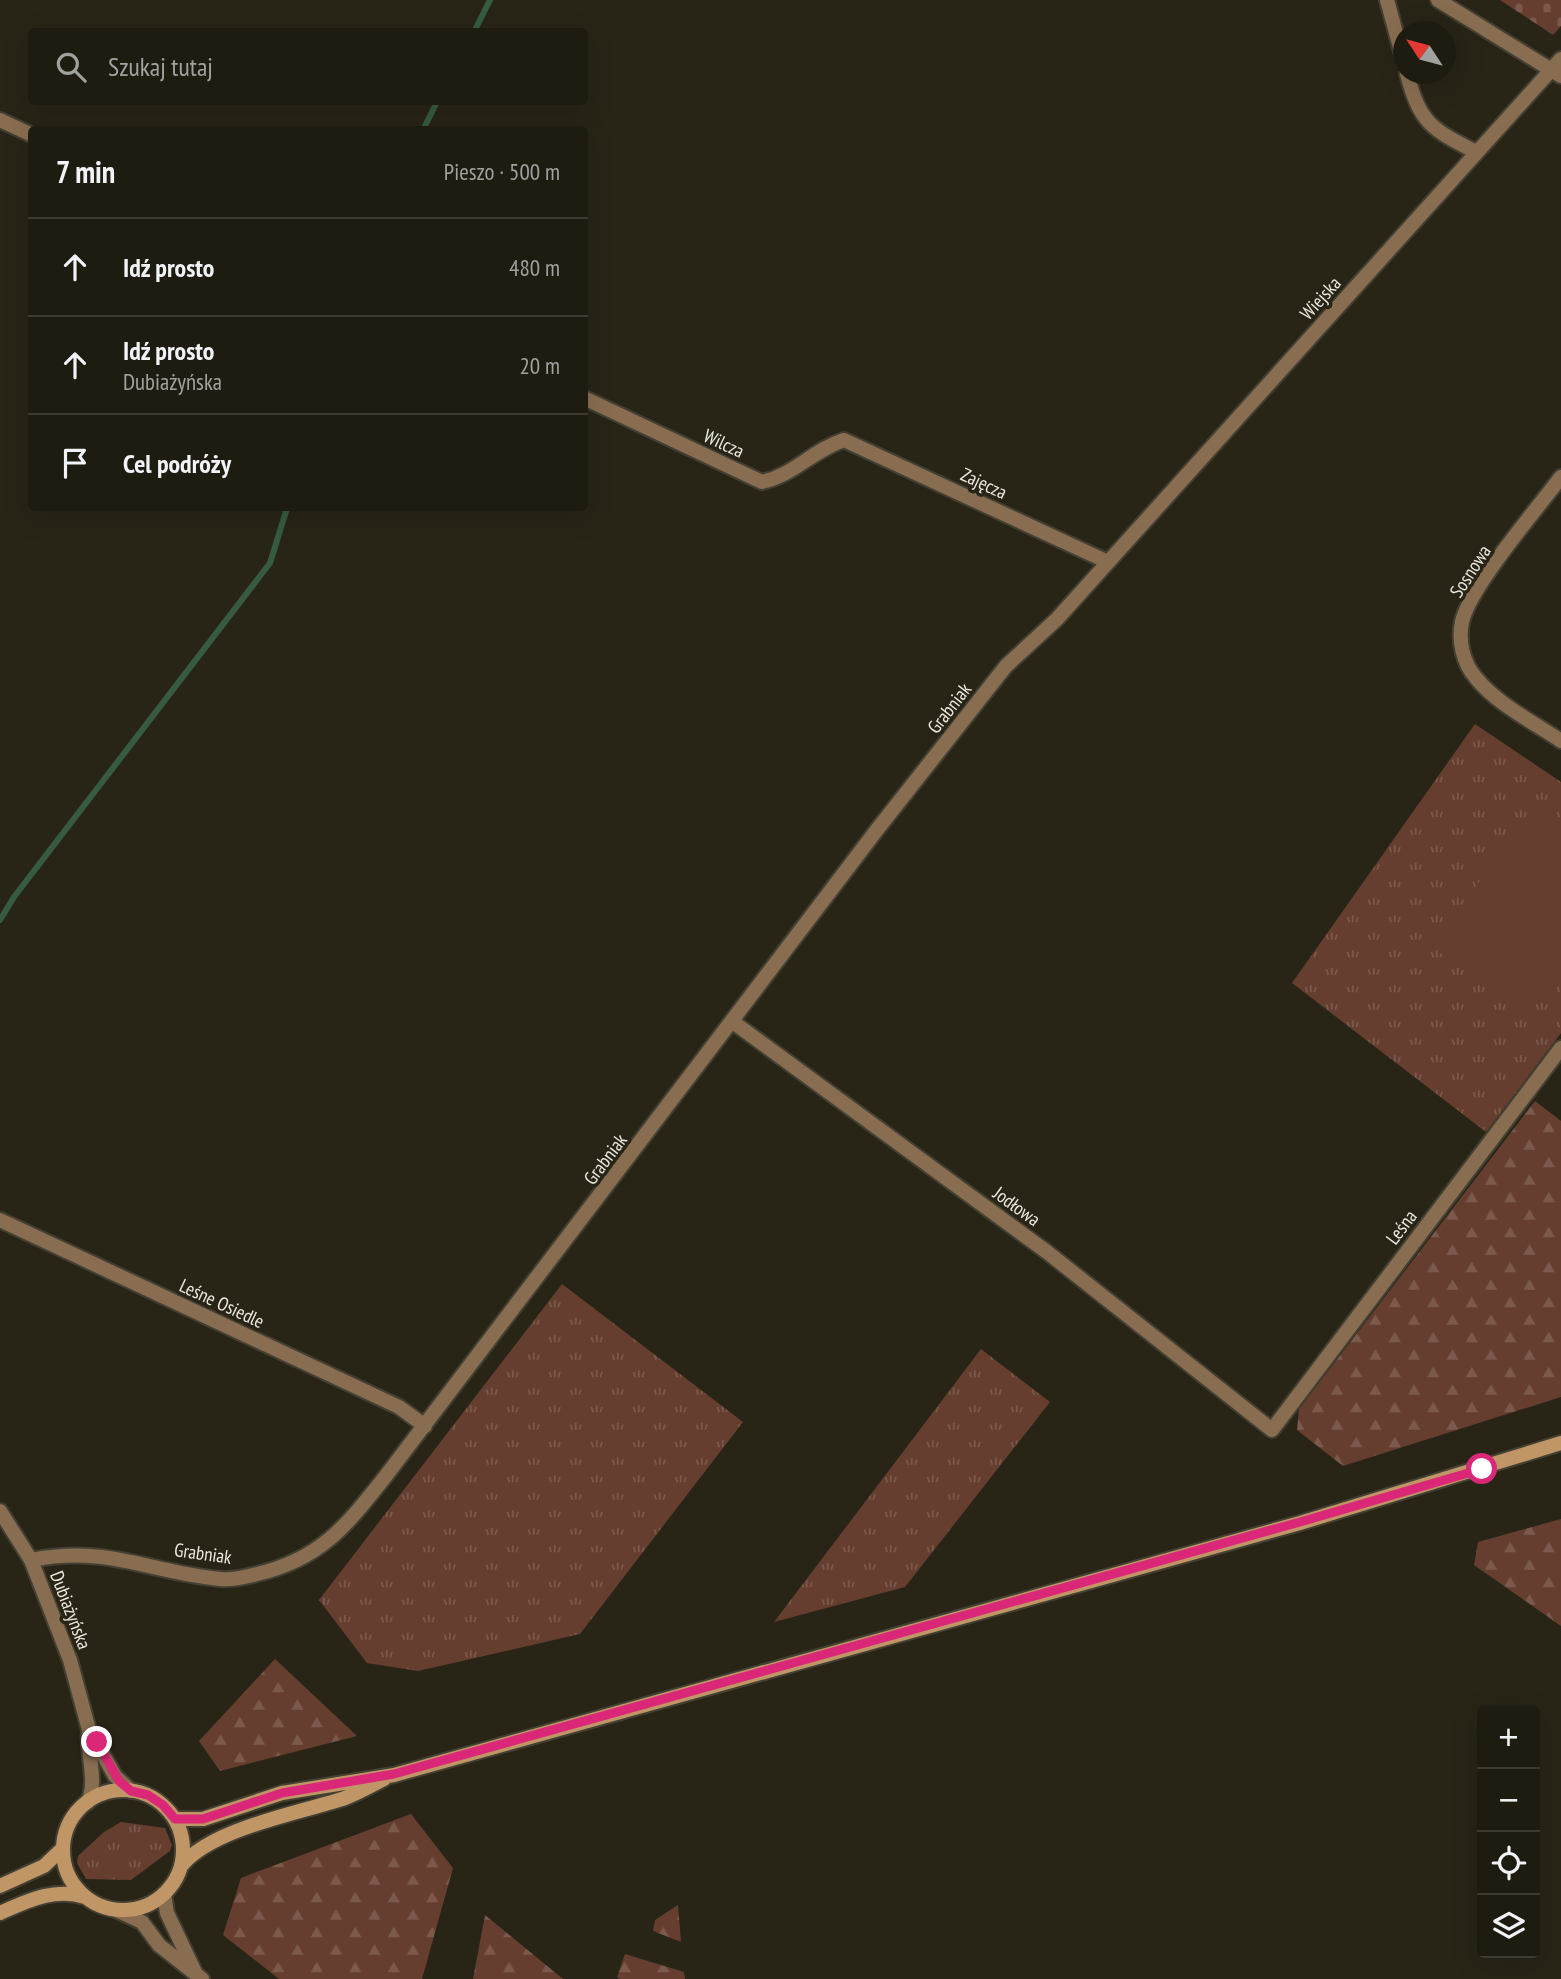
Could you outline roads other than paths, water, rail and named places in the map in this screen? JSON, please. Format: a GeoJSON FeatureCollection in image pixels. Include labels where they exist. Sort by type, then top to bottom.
{"type":"FeatureCollection","features":[{"type":"Feature","properties":{"kind":"main road"},"geometry":{"type":"LineString","coordinates":[[175,1819],[203,1819],[282,1793],[394,1774],[1287,1526],[1561,1443]]}},
{"type":"Feature","properties":{"kind":"main road"},"geometry":{"type":"LineString","coordinates":[[0,1913],[50,1895],[75,1893],[116,1910],[142,1908],[164,1895],[190,1855],[206,1846],[279,1816],[347,1797],[394,1774]]}},
{"type":"Feature","properties":{"kind":"main road"},"geometry":{"type":"LineString","coordinates":[[0,1886],[44,1866],[63,1848],[73,1818],[88,1802],[108,1792],[131,1791],[148,1795],[163,1805],[175,1819],[183,1841],[182,1865]]}},
{"type":"Feature","properties":{"kind":"main road"},"geometry":{"type":"LineString","coordinates":[[63,1848],[71,1880],[85,1897]]}},
{"type":"Feature","properties":{"kind":"street"},"geometry":{"type":"LineString","coordinates":[[1387,0],[1393,22]]}},
{"type":"Feature","properties":{"kind":"street"},"geometry":{"type":"LineString","coordinates":[[1438,0],[1555,73]]}},
{"type":"Feature","properties":{"kind":"street","name":"Wiejska"},"geometry":{"type":"LineString","coordinates":[[1108,562],[1476,152],[1555,73],[1561,59]]}},
{"type":"Feature","properties":{"kind":"street"},"geometry":{"type":"LineString","coordinates":[[1410,84],[1416,107],[1432,127],[1476,152]]}},
{"type":"Feature","properties":{"kind":"street"},"geometry":{"type":"LineString","coordinates":[[0,120],[28,133]]}},
{"type":"Feature","properties":{"kind":"street","name":"Wilcza"},"geometry":{"type":"LineString","coordinates":[[588,400],[762,482],[782,478],[819,450],[844,440]]}},
{"type":"Feature","properties":{"kind":"street","name":"Zajęcza"},"geometry":{"type":"LineString","coordinates":[[844,440],[1108,562]]}},
{"type":"Feature","properties":{"kind":"street","name":"Sosnowa"},"geometry":{"type":"LineString","coordinates":[[1561,477],[1474,594],[1462,620],[1461,639],[1464,658],[1481,683],[1561,741]]}},
{"type":"Feature","properties":{"kind":"street","name":"Grabniak"},"geometry":{"type":"LineString","coordinates":[[31,1560],[89,1554],[222,1579],[247,1577],[302,1561],[358,1512],[876,831],[1006,666],[1057,619],[1108,562]]}},
{"type":"Feature","properties":{"kind":"street","name":"Jodłowa"},"geometry":{"type":"LineString","coordinates":[[733,1022],[1048,1252],[1272,1430]]}},
{"type":"Feature","properties":{"kind":"street","name":"Leśna"},"geometry":{"type":"LineString","coordinates":[[1272,1430],[1561,1048]]}},
{"type":"Feature","properties":{"kind":"street","name":"Leśne Osiedle"},"geometry":{"type":"LineString","coordinates":[[0,1220],[399,1407],[425,1426]]}},
{"type":"Feature","properties":{"kind":"street","name":"Dubiażyńska"},"geometry":{"type":"LineString","coordinates":[[0,1511],[31,1560],[70,1660],[89,1730],[115,1776],[131,1791]]}},
{"type":"Feature","properties":{"kind":"street","name":"Dubiażyńska"},"geometry":{"type":"LineString","coordinates":[[88,1802],[92,1784],[87,1748],[89,1730]]}},
{"type":"Feature","properties":{"kind":"street"},"geometry":{"type":"LineString","coordinates":[[164,1895],[167,1913],[199,1976]]}},
{"type":"Feature","properties":{"kind":"street"},"geometry":{"type":"LineString","coordinates":[[116,1910],[142,1922],[159,1945],[199,1976]]}},
{"type":"Feature","properties":{"kind":"waterway"},"geometry":{"type":"LineString","coordinates":[[476,28],[490,0]]}},
{"type":"Feature","properties":{"kind":"waterway"},"geometry":{"type":"LineString","coordinates":[[425,126],[436,105]]}},
{"type":"Feature","properties":{"kind":"waterway"},"geometry":{"type":"LineString","coordinates":[[0,920],[14,897],[270,563],[286,511]]}}]}
